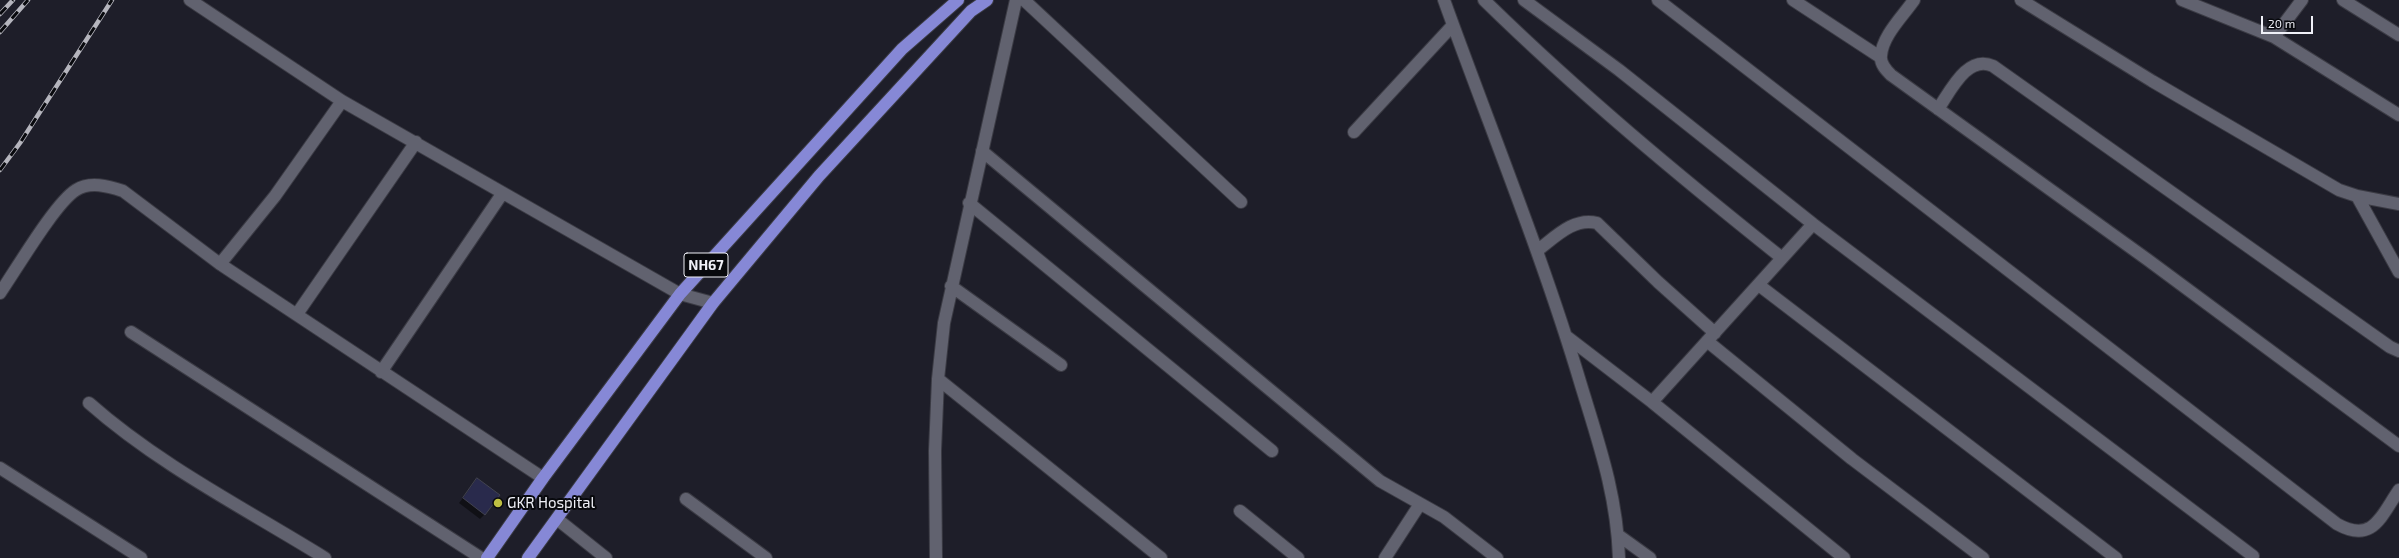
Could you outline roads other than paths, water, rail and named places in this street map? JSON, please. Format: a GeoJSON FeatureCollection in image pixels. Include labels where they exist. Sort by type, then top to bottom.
{"type":"FeatureCollection","features":[{"type":"Feature","properties":{"kind":"highway","name":"NH67"},"geometry":{"type":"LineString","coordinates":[[487,558],[543,478],[680,294],[902,49],[958,0]]}},
{"type":"Feature","properties":{"kind":"highway","name":"NH67"},"geometry":{"type":"LineString","coordinates":[[528,558],[713,303],[819,176],[971,11],[987,0]]}},
{"type":"Feature","properties":{"kind":"street"},"geometry":{"type":"LineString","coordinates":[[190,0],[342,101],[416,142],[502,194],[680,294],[713,303]]}},
{"type":"Feature","properties":{"kind":"street"},"geometry":{"type":"LineString","coordinates":[[936,558],[935,451],[938,379],[951,286],[1016,0]]}},
{"type":"Feature","properties":{"kind":"street"},"geometry":{"type":"LineString","coordinates":[[1024,0],[1241,202]]}},
{"type":"Feature","properties":{"kind":"street"},"geometry":{"type":"LineString","coordinates":[[1444,0],[1538,250],[1566,336],[1612,489],[1618,535],[1619,558]]}},
{"type":"Feature","properties":{"kind":"street"},"geometry":{"type":"LineString","coordinates":[[1484,0],[1539,54],[1666,165],[1782,258]]}},
{"type":"Feature","properties":{"kind":"street"},"geometry":{"type":"LineString","coordinates":[[1524,0],[1619,70],[1813,224],[2253,556]]}},
{"type":"Feature","properties":{"kind":"street"},"geometry":{"type":"LineString","coordinates":[[1658,0],[2337,524],[2354,532],[2367,530],[2377,521],[2399,490]]}},
{"type":"Feature","properties":{"kind":"street"},"geometry":{"type":"LineString","coordinates":[[1793,0],[1880,57],[1883,66],[1891,75],[2148,260],[2399,446]]}},
{"type":"Feature","properties":{"kind":"street"},"geometry":{"type":"LineString","coordinates":[[1880,57],[1888,37],[1914,0]]}},
{"type":"Feature","properties":{"kind":"street"},"geometry":{"type":"LineString","coordinates":[[2021,0],[2152,81],[2339,190],[2357,196],[2399,204]]}},
{"type":"Feature","properties":{"kind":"street"},"geometry":{"type":"LineString","coordinates":[[2182,0],[2274,37],[2399,115]]}},
{"type":"Feature","properties":{"kind":"street"},"geometry":{"type":"LineString","coordinates":[[2274,37],[2302,0]]}},
{"type":"Feature","properties":{"kind":"street"},"geometry":{"type":"LineString","coordinates":[[2343,0],[2399,35]]}},
{"type":"Feature","properties":{"kind":"street"},"geometry":{"type":"LineString","coordinates":[[1354,132],[1453,25]]}},
{"type":"Feature","properties":{"kind":"street"},"geometry":{"type":"LineString","coordinates":[[1938,109],[1967,69],[1982,63],[1993,66],[2390,348],[2399,351]]}},
{"type":"Feature","properties":{"kind":"street"},"geometry":{"type":"LineString","coordinates":[[220,264],[266,208],[342,101]]}},
{"type":"Feature","properties":{"kind":"street"},"geometry":{"type":"LineString","coordinates":[[297,314],[416,142]]}},
{"type":"Feature","properties":{"kind":"street"},"geometry":{"type":"LineString","coordinates":[[982,151],[1380,481],[1444,517],[1497,558]]}},
{"type":"Feature","properties":{"kind":"street"},"geometry":{"type":"LineString","coordinates":[[0,293],[62,203],[76,190],[94,185],[109,186],[123,192],[220,264],[543,478]]}},
{"type":"Feature","properties":{"kind":"street"},"geometry":{"type":"LineString","coordinates":[[381,372],[502,194]]}},
{"type":"Feature","properties":{"kind":"street"},"geometry":{"type":"LineString","coordinates":[[2357,196],[2399,272]]}},
{"type":"Feature","properties":{"kind":"street"},"geometry":{"type":"LineString","coordinates":[[969,203],[1272,451]]}},
{"type":"Feature","properties":{"kind":"street"},"geometry":{"type":"LineString","coordinates":[[1538,250],[1578,223],[1587,221],[1597,223],[1658,282],[1711,337],[1852,459],[1983,558]]}},
{"type":"Feature","properties":{"kind":"street"},"geometry":{"type":"LineString","coordinates":[[1652,402],[1760,286],[1782,258],[1813,224]]}},
{"type":"Feature","properties":{"kind":"street"},"geometry":{"type":"LineString","coordinates":[[951,286],[1061,365]]}},
{"type":"Feature","properties":{"kind":"street"},"geometry":{"type":"LineString","coordinates":[[1760,286],[2116,558]]}},
{"type":"Feature","properties":{"kind":"street"},"geometry":{"type":"LineString","coordinates":[[131,332],[481,558]]}},
{"type":"Feature","properties":{"kind":"street"},"geometry":{"type":"LineString","coordinates":[[1566,336],[1652,402],[1844,558]]}},
{"type":"Feature","properties":{"kind":"street"},"geometry":{"type":"LineString","coordinates":[[938,379],[1161,558]]}},
{"type":"Feature","properties":{"kind":"street"},"geometry":{"type":"LineString","coordinates":[[89,403],[114,425],[154,453],[325,558]]}},
{"type":"Feature","properties":{"kind":"street"},"geometry":{"type":"LineString","coordinates":[[0,468],[142,558]]}},
{"type":"Feature","properties":{"kind":"street"},"geometry":{"type":"LineString","coordinates":[[686,499],[766,558]]}},
{"type":"Feature","properties":{"kind":"street"},"geometry":{"type":"LineString","coordinates":[[1385,558],[1420,504]]}},
{"type":"Feature","properties":{"kind":"street"},"geometry":{"type":"LineString","coordinates":[[1240,510],[1298,558]]}},
{"type":"Feature","properties":{"kind":"street"},"geometry":{"type":"LineString","coordinates":[[557,519],[606,558]]}},
{"type":"Feature","properties":{"kind":"street"},"geometry":{"type":"LineString","coordinates":[[1618,535],[1650,558]]}},
{"type":"Feature","properties":{"kind":"railway"},"geometry":{"type":"LineString","coordinates":[[0,14],[13,0]]}},
{"type":"Feature","properties":{"kind":"railway"},"geometry":{"type":"LineString","coordinates":[[0,32],[28,0]]}},
{"type":"Feature","properties":{"kind":"railway"},"geometry":{"type":"LineString","coordinates":[[0,170],[20,143],[112,0]]}},
{"type":"Feature","properties":{"kind":"place","name":"GKR Hospital"},"geometry":{"type":"Point","coordinates":[498,503]}}]}
